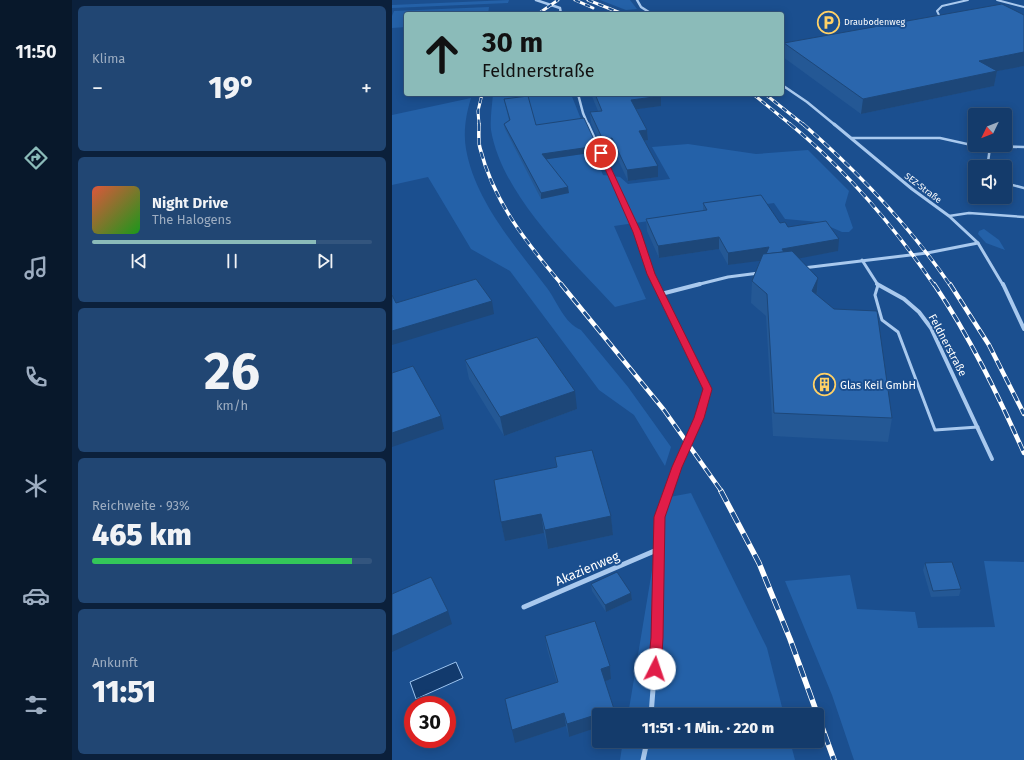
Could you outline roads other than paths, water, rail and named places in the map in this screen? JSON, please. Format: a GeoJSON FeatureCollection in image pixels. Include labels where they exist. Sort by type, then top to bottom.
{"type":"FeatureCollection","features":[{"type":"Feature","properties":{"kind":"street"},"geometry":{"type":"LineString","coordinates":[[536,0],[560,8],[561,12]]}},
{"type":"Feature","properties":{"kind":"street"},"geometry":{"type":"LineString","coordinates":[[637,0],[641,7],[649,12]]}},
{"type":"Feature","properties":{"kind":"street","name":"SEZ-Straße"},"geometry":{"type":"LineString","coordinates":[[784,86],[807,102],[912,189],[949,216],[978,243],[999,276],[1024,329]]}},
{"type":"Feature","properties":{"kind":"street"},"geometry":{"type":"LineString","coordinates":[[578,96],[583,114],[637,232],[651,274],[708,389],[699,418],[677,467],[659,517],[657,638],[652,708]]}},
{"type":"Feature","properties":{"kind":"street"},"geometry":{"type":"LineString","coordinates":[[798,268],[927,253],[978,243]]}},
{"type":"Feature","properties":{"kind":"street","name":"Feldnerstraße"},"geometry":{"type":"LineString","coordinates":[[862,260],[878,284],[904,299],[919,312],[931,328],[992,459]]}},
{"type":"Feature","properties":{"kind":"street"},"geometry":{"type":"LineString","coordinates":[[661,294],[728,277],[767,272]]}},
{"type":"Feature","properties":{"kind":"street","name":"Akazienweg"},"geometry":{"type":"LineString","coordinates":[[524,607],[658,549]]}},
{"type":"Feature","properties":{"kind":"street"},"geometry":{"type":"LineString","coordinates":[[642,760],[645,748]]}},
{"type":"Feature","properties":{"kind":"lane"},"geometry":{"type":"LineString","coordinates":[[934,18],[939,15],[937,11],[942,6],[968,0]]}},
{"type":"Feature","properties":{"kind":"lane"},"geometry":{"type":"LineString","coordinates":[[997,0],[1024,7]]}},
{"type":"Feature","properties":{"kind":"lane"},"geometry":{"type":"LineString","coordinates":[[852,138],[940,138],[968,143]]}},
{"type":"Feature","properties":{"kind":"lane"},"geometry":{"type":"LineString","coordinates":[[1012,148],[1024,148]]}},
{"type":"Feature","properties":{"kind":"lane"},"geometry":{"type":"LineString","coordinates":[[1012,185],[1024,188]]}},
{"type":"Feature","properties":{"kind":"lane"},"geometry":{"type":"LineString","coordinates":[[949,216],[969,213],[1024,217]]}},
{"type":"Feature","properties":{"kind":"lane"},"geometry":{"type":"LineString","coordinates":[[878,284],[875,295],[882,320],[898,332],[935,430],[978,427]]}},
{"type":"Feature","properties":{"kind":"railway"},"geometry":{"type":"LineString","coordinates":[[541,12],[558,0]]}},
{"type":"Feature","properties":{"kind":"railway"},"geometry":{"type":"LineString","coordinates":[[575,0],[593,8]]}},
{"type":"Feature","properties":{"kind":"railway"},"geometry":{"type":"LineString","coordinates":[[588,0],[618,12]]}},
{"type":"Feature","properties":{"kind":"railway"},"geometry":{"type":"LineString","coordinates":[[479,125],[478,111],[482,96]]}},
{"type":"Feature","properties":{"kind":"railway"},"geometry":{"type":"LineString","coordinates":[[755,96],[791,125]]}},
{"type":"Feature","properties":{"kind":"railway"},"geometry":{"type":"LineString","coordinates":[[768,96],[804,125]]}},
{"type":"Feature","properties":{"kind":"railway"},"geometry":{"type":"LineString","coordinates":[[790,124],[830,160],[868,199],[902,241],[934,285]]}},
{"type":"Feature","properties":{"kind":"railway"},"geometry":{"type":"LineString","coordinates":[[803,124],[863,180],[900,220],[950,285]]}},
{"type":"Feature","properties":{"kind":"railway"},"geometry":{"type":"LineString","coordinates":[[479,125],[480,148],[494,187],[524,238],[562,285]]}},
{"type":"Feature","properties":{"kind":"railway"},"geometry":{"type":"LineString","coordinates":[[561,284],[664,410],[722,492]]}},
{"type":"Feature","properties":{"kind":"railway"},"geometry":{"type":"LineString","coordinates":[[934,284],[960,325],[983,367],[1024,453]]}},
{"type":"Feature","properties":{"kind":"railway"},"geometry":{"type":"LineString","coordinates":[[950,284],[989,345],[1024,414]]}},
{"type":"Feature","properties":{"kind":"railway"},"geometry":{"type":"LineString","coordinates":[[721,491],[759,563],[790,639],[834,760]]}},
{"type":"Feature","properties":{"kind":"place","name":"Draubodenweg"},"geometry":{"type":"Point","coordinates":[828,22]}},
{"type":"Feature","properties":{"kind":"place","name":"Glas Keil GmbH"},"geometry":{"type":"Point","coordinates":[825,385]}}]}
